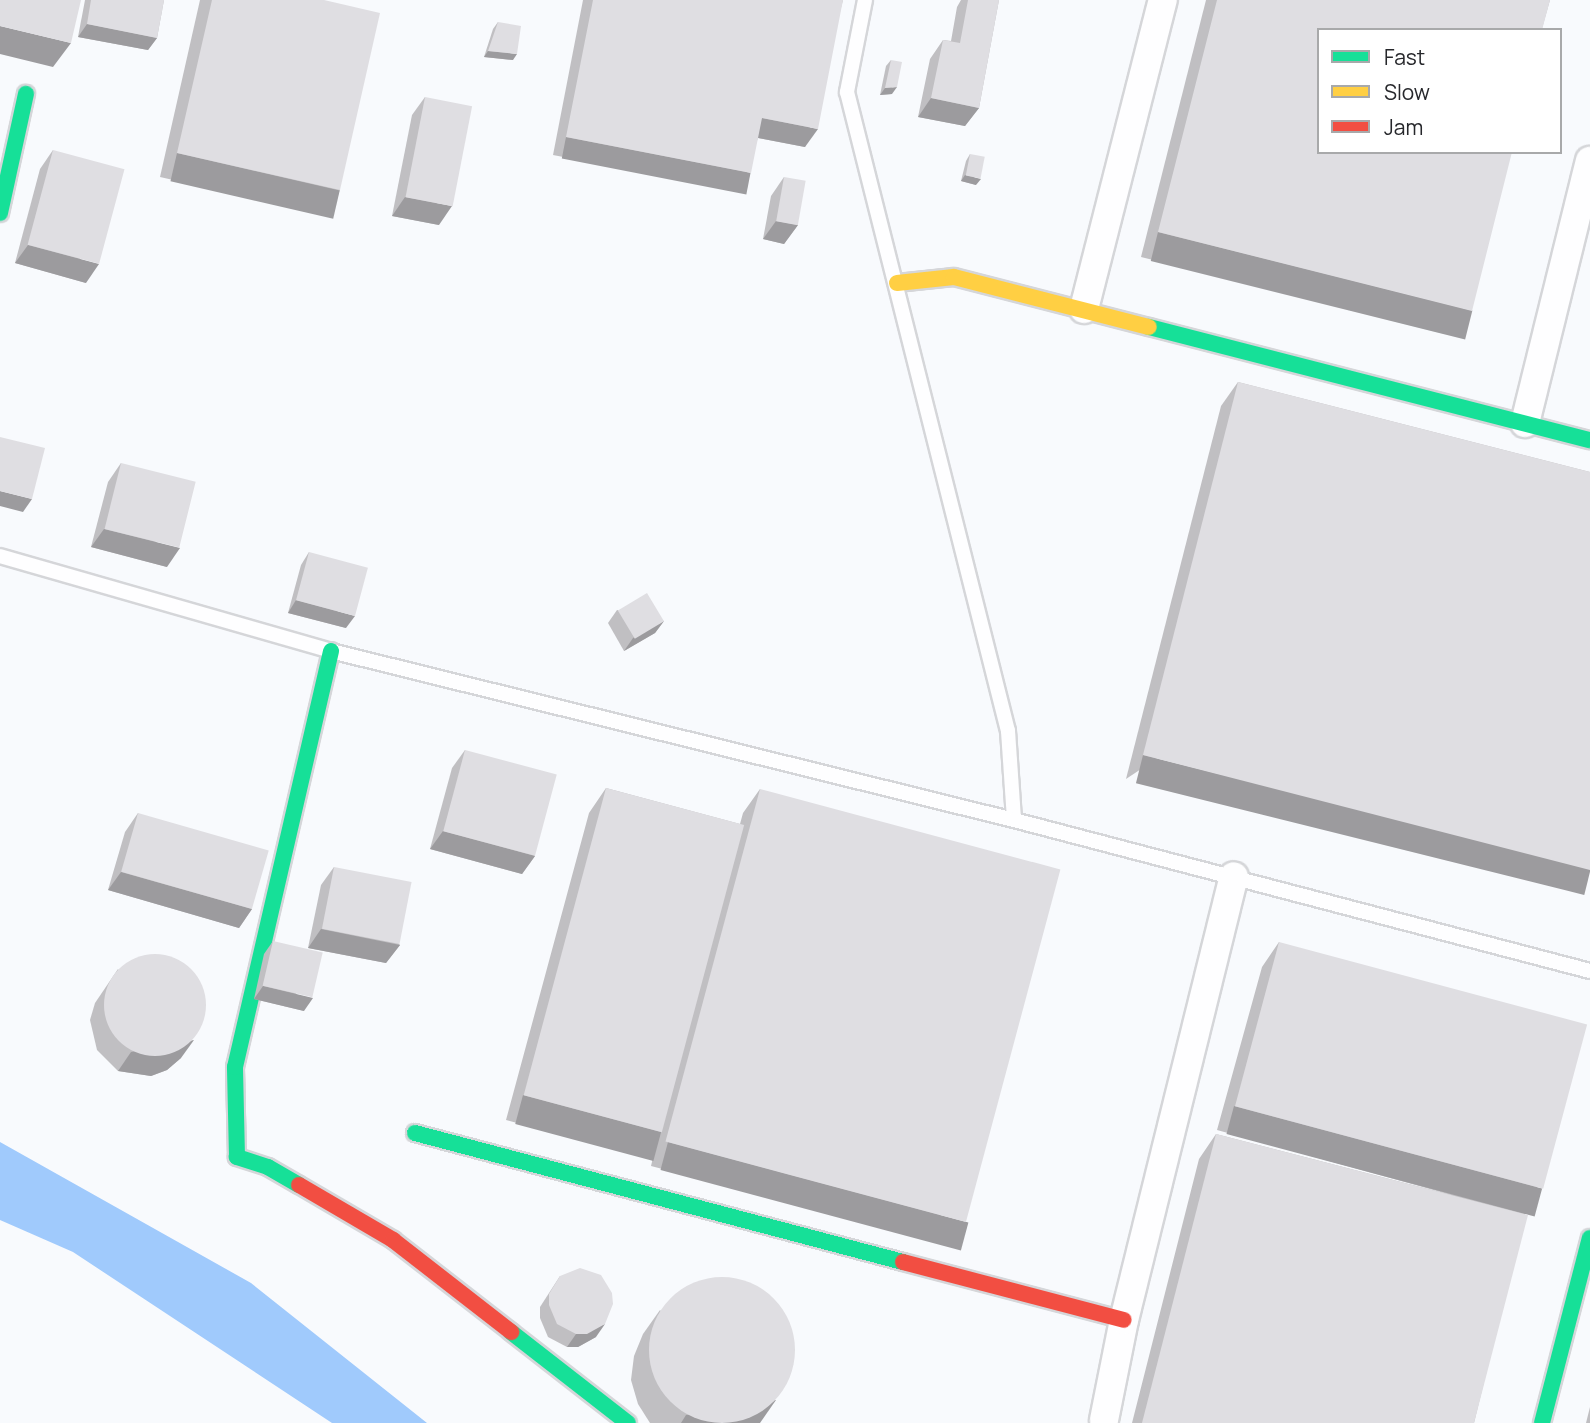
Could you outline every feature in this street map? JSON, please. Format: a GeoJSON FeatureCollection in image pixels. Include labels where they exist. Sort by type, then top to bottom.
{"type":"FeatureCollection","features":[{"type":"Feature","properties":{"kind":"street"},"geometry":{"type":"LineString","coordinates":[[1084,309],[1163,0]]}},
{"type":"Feature","properties":{"kind":"street"},"geometry":{"type":"LineString","coordinates":[[0,213],[26,94]]}},
{"type":"Feature","properties":{"kind":"street"},"geometry":{"type":"LineString","coordinates":[[1525,423],[1590,161]]}},
{"type":"Feature","properties":{"kind":"street"},"geometry":{"type":"LineString","coordinates":[[897,283],[954,277],[1590,440]]}},
{"type":"Feature","properties":{"kind":"street"},"geometry":{"type":"LineString","coordinates":[[331,651],[235,1068],[237,1157],[268,1167],[393,1240],[628,1423]]}},
{"type":"Feature","properties":{"kind":"street"},"geometry":{"type":"LineString","coordinates":[[1104,1420],[1124,1320],[1234,876]]}},
{"type":"Feature","properties":{"kind":"street"},"geometry":{"type":"LineString","coordinates":[[415,1133],[1124,1320]]}},
{"type":"Feature","properties":{"kind":"street"},"geometry":{"type":"LineString","coordinates":[[1542,1423],[1590,1238]]}},
{"type":"Feature","properties":{"kind":"lane"},"geometry":{"type":"LineString","coordinates":[[865,0],[847,92],[1008,731],[1014,820]]}},
{"type":"Feature","properties":{"kind":"lane"},"geometry":{"type":"LineString","coordinates":[[0,556],[331,651],[1014,820],[1590,971]]}},
{"type":"Feature","properties":{"kind":"water"},"geometry":{"type":"Polygon","coordinates":[[[0,1142],[251,1283],[427,1423],[332,1423],[73,1252],[0,1220],[0,1142]]]}},
{"type":"Feature","properties":{"kind":"building"},"geometry":{"type":"Polygon","coordinates":[[[0,0],[81,0],[71,43],[0,26],[0,0]]]}},
{"type":"Feature","properties":{"kind":"building"},"geometry":{"type":"Polygon","coordinates":[[[91,0],[164,0],[157,38],[87,24],[91,0]]]}},
{"type":"Feature","properties":{"kind":"building"},"geometry":{"type":"Polygon","coordinates":[[[212,0],[324,0],[380,13],[340,190],[177,153],[212,0]]]}},
{"type":"Feature","properties":{"kind":"building"},"geometry":{"type":"Polygon","coordinates":[[[593,0],[843,0],[818,129],[762,118],[751,173],[566,137],[593,0]]]}},
{"type":"Feature","properties":{"kind":"building"},"geometry":{"type":"Polygon","coordinates":[[[968,0],[999,0],[979,108],[931,98],[943,40],[960,43],[968,0]]]}},
{"type":"Feature","properties":{"kind":"building"},"geometry":{"type":"Polygon","coordinates":[[[1217,0],[1550,0],[1543,28],[1317,28],[1317,154],[1511,154],[1472,311],[1158,232],[1217,0]]]}},
{"type":"Feature","properties":{"kind":"building"},"geometry":{"type":"Polygon","coordinates":[[[498,22],[521,26],[517,54],[488,51],[498,22]]]}},
{"type":"Feature","properties":{"kind":"building"},"geometry":{"type":"Polygon","coordinates":[[[891,60],[902,62],[897,87],[885,88],[891,60]]]}},
{"type":"Feature","properties":{"kind":"building"},"geometry":{"type":"Polygon","coordinates":[[[425,97],[472,106],[453,206],[406,197],[425,97]]]}},
{"type":"Feature","properties":{"kind":"building"},"geometry":{"type":"Polygon","coordinates":[[[53,150],[124,169],[99,264],[28,245],[53,150]]]}},
{"type":"Feature","properties":{"kind":"building"},"geometry":{"type":"Polygon","coordinates":[[[970,154],[985,157],[981,178],[966,176],[970,154]]]}},
{"type":"Feature","properties":{"kind":"building"},"geometry":{"type":"Polygon","coordinates":[[[784,177],[806,181],[798,225],[776,221],[784,177]]]}},
{"type":"Feature","properties":{"kind":"building"},"geometry":{"type":"Polygon","coordinates":[[[1238,382],[1590,472],[1590,870],[1143,755],[1238,382]]]}},
{"type":"Feature","properties":{"kind":"building"},"geometry":{"type":"Polygon","coordinates":[[[0,437],[45,448],[32,499],[0,491],[0,437]]]}},
{"type":"Feature","properties":{"kind":"building"},"geometry":{"type":"Polygon","coordinates":[[[121,463],[196,482],[179,548],[105,529],[121,463]]]}},
{"type":"Feature","properties":{"kind":"building"},"geometry":{"type":"Polygon","coordinates":[[[309,552],[368,568],[355,616],[296,600],[309,552]]]}},
{"type":"Feature","properties":{"kind":"building"},"geometry":{"type":"Polygon","coordinates":[[[647,593],[664,621],[635,639],[618,611],[647,593]]]}},
{"type":"Feature","properties":{"kind":"building"},"geometry":{"type":"Polygon","coordinates":[[[465,750],[557,775],[535,856],[443,831],[465,750]]]}},
{"type":"Feature","properties":{"kind":"building"},"geometry":{"type":"Polygon","coordinates":[[[606,788],[744,825],[662,1132],[524,1095],[606,788]]]}},
{"type":"Feature","properties":{"kind":"building"},"geometry":{"type":"Polygon","coordinates":[[[760,789],[1060,869],[966,1222],[666,1142],[760,789]]]}},
{"type":"Feature","properties":{"kind":"building"},"geometry":{"type":"Polygon","coordinates":[[[138,813],[269,850],[252,909],[121,872],[138,813]]]}},
{"type":"Feature","properties":{"kind":"building"},"geometry":{"type":"Polygon","coordinates":[[[334,867],[412,882],[400,944],[322,929],[334,867]]]}},
{"type":"Feature","properties":{"kind":"building"},"geometry":{"type":"Polygon","coordinates":[[[273,941],[323,952],[312,997],[263,986],[273,941]]]}},
{"type":"Feature","properties":{"kind":"building"},"geometry":{"type":"Polygon","coordinates":[[[1279,942],[1587,1025],[1543,1189],[1235,1106],[1279,942]]]}},
{"type":"Feature","properties":{"kind":"building"},"geometry":{"type":"Polygon","coordinates":[[[155,954],[175,958],[191,969],[202,985],[206,1005],[202,1025],[191,1041],[175,1052],[155,1056],[135,1052],[119,1041],[108,1025],[104,1005],[108,985],[119,969],[135,958],[155,954]]]}},
{"type":"Feature","properties":{"kind":"building"},"geometry":{"type":"Polygon","coordinates":[[[1216,1134],[1528,1215],[1474,1423],[1142,1423],[1216,1134]]]}},
{"type":"Feature","properties":{"kind":"building"},"geometry":{"type":"Polygon","coordinates":[[[580,1268],[601,1275],[612,1293],[613,1304],[605,1324],[587,1334],[576,1334],[557,1324],[549,1305],[549,1294],[560,1276],[580,1268]]]}},
{"type":"Feature","properties":{"kind":"building"},"geometry":{"type":"Polygon","coordinates":[[[722,1277],[750,1282],[774,1298],[790,1322],[795,1350],[790,1378],[774,1402],[750,1418],[722,1423],[694,1418],[670,1402],[654,1378],[649,1350],[654,1322],[670,1298],[694,1282],[722,1277]]]}},
{"type":"Feature","properties":{"kind":"traffic: fast"},"geometry":{"type":"LineString","coordinates":[[0,213],[26,94]]}},
{"type":"Feature","properties":{"kind":"traffic: fast"},"geometry":{"type":"LineString","coordinates":[[1149,327],[1590,440]]}},
{"type":"Feature","properties":{"kind":"traffic: fast"},"geometry":{"type":"LineString","coordinates":[[299,1185],[268,1167],[237,1157],[235,1067],[331,651]]}},
{"type":"Feature","properties":{"kind":"traffic: fast"},"geometry":{"type":"LineString","coordinates":[[415,1133],[903,1262]]}},
{"type":"Feature","properties":{"kind":"traffic: fast"},"geometry":{"type":"LineString","coordinates":[[1542,1423],[1590,1238]]}},
{"type":"Feature","properties":{"kind":"traffic: fast"},"geometry":{"type":"LineString","coordinates":[[511,1332],[628,1423]]}},
{"type":"Feature","properties":{"kind":"traffic: slow"},"geometry":{"type":"LineString","coordinates":[[897,283],[954,277],[1149,327]]}},
{"type":"Feature","properties":{"kind":"traffic: jam"},"geometry":{"type":"LineString","coordinates":[[299,1185],[393,1240],[511,1332]]}},
{"type":"Feature","properties":{"kind":"traffic: jam"},"geometry":{"type":"LineString","coordinates":[[903,1262],[1124,1320]]}}]}
